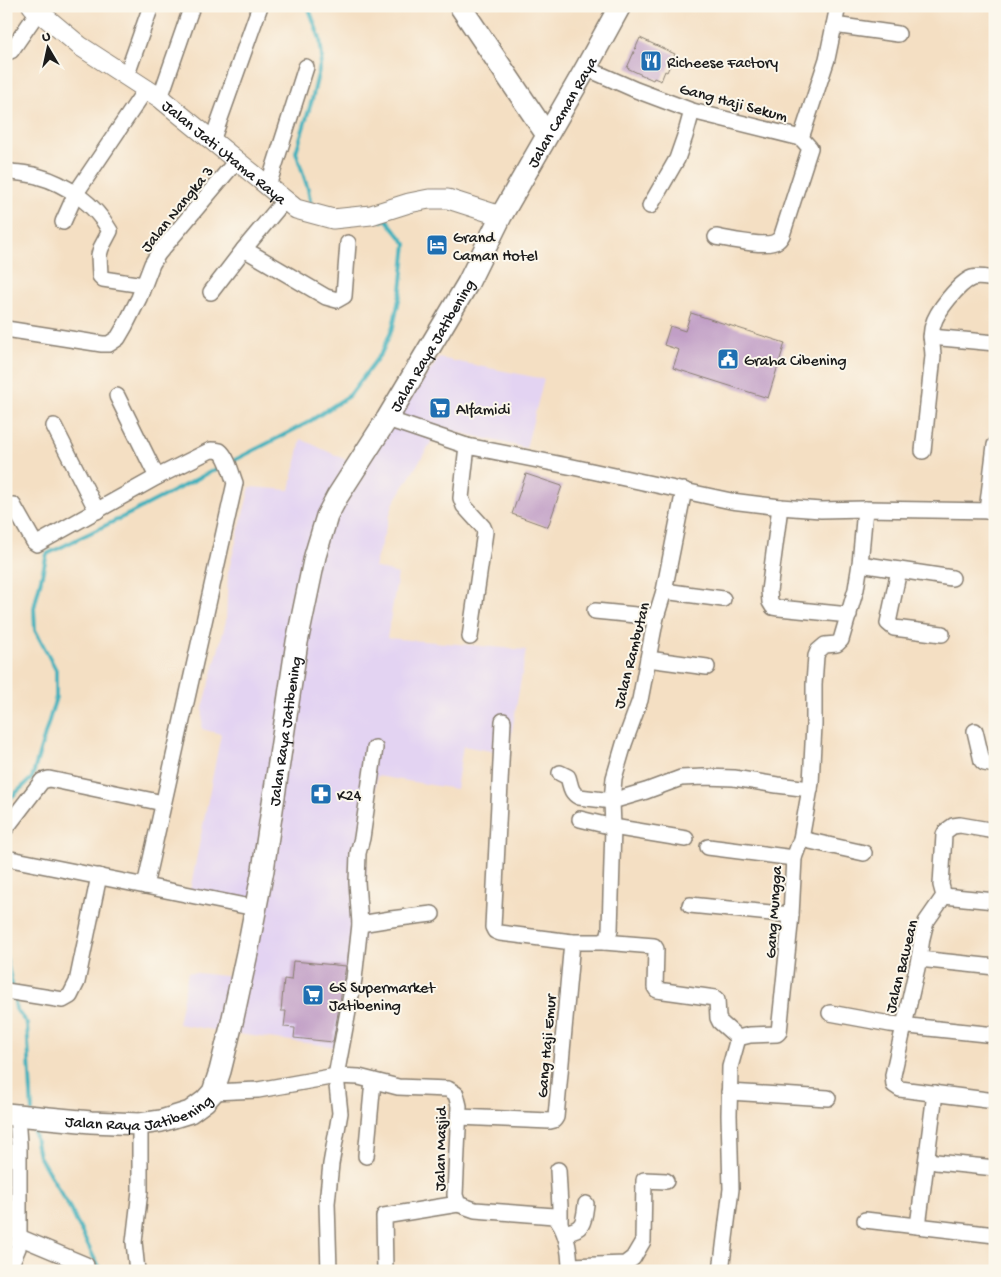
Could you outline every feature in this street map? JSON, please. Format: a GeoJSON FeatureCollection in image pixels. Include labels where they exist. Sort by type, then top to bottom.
{"type":"FeatureCollection","features":[{"type":"Feature","properties":{"kind":"main road"},"geometry":{"type":"LineString","coordinates":[[460,6],[547,135]]}},
{"type":"Feature","properties":{"kind":"main road","name":"Jalan Caman Raya"},"geometry":{"type":"LineString","coordinates":[[501,216],[620,6]]}},
{"type":"Feature","properties":{"kind":"main road","name":"Jalan Raya Jatibening"},"geometry":{"type":"LineString","coordinates":[[21,1115],[90,1122],[140,1124],[161,1122],[190,1112],[205,1101],[213,1092],[231,1027],[256,908],[297,642],[315,556],[327,516],[337,496],[387,419],[468,283],[501,216]]}},
{"type":"Feature","properties":{"kind":"street"},"geometry":{"type":"LineString","coordinates":[[126,77],[151,6]]}},
{"type":"Feature","properties":{"kind":"street"},"geometry":{"type":"LineString","coordinates":[[63,222],[76,193],[153,94],[192,6]]}},
{"type":"Feature","properties":{"kind":"street","name":"Jalan Nangka 3"},"geometry":{"type":"LineString","coordinates":[[212,141],[260,6]]}},
{"type":"Feature","properties":{"kind":"street","name":"Gang Haji Sekum"},"geometry":{"type":"LineString","coordinates":[[586,68],[636,90],[692,111],[801,138],[827,59],[838,6]]}},
{"type":"Feature","properties":{"kind":"street"},"geometry":{"type":"LineString","coordinates":[[10,50],[39,9]]}},
{"type":"Feature","properties":{"kind":"street","name":"Jalan Jati Utama Raya"},"geometry":{"type":"LineString","coordinates":[[39,9],[80,46],[153,94],[237,160],[290,205],[333,219],[371,215],[429,199],[448,199],[501,216]]}},
{"type":"Feature","properties":{"kind":"street"},"geometry":{"type":"LineString","coordinates":[[834,25],[898,34]]}},
{"type":"Feature","properties":{"kind":"street"},"geometry":{"type":"LineString","coordinates":[[268,186],[306,67]]}},
{"type":"Feature","properties":{"kind":"street"},"geometry":{"type":"LineString","coordinates":[[650,206],[677,159],[692,111]]}},
{"type":"Feature","properties":{"kind":"street"},"geometry":{"type":"LineString","coordinates":[[716,237],[763,244],[778,241],[782,235],[810,148],[801,138]]}},
{"type":"Feature","properties":{"kind":"street","name":"Jalan Nangka 3"},"geometry":{"type":"LineString","coordinates":[[6,329],[93,343],[109,344],[118,338],[139,298],[152,264],[158,254],[237,160]]}},
{"type":"Feature","properties":{"kind":"street"},"geometry":{"type":"LineString","coordinates":[[6,171],[36,175],[53,181],[76,193],[95,209],[110,231],[99,255],[100,276],[103,279],[144,285]]}},
{"type":"Feature","properties":{"kind":"street"},"geometry":{"type":"LineString","coordinates":[[211,292],[244,249],[290,205]]}},
{"type":"Feature","properties":{"kind":"street"},"geometry":{"type":"LineString","coordinates":[[244,249],[326,297],[337,300],[344,296],[348,243]]}},
{"type":"Feature","properties":{"kind":"street"},"geometry":{"type":"LineString","coordinates":[[923,451],[933,356],[932,326],[938,312],[970,279],[978,277],[995,279]]}},
{"type":"Feature","properties":{"kind":"street"},"geometry":{"type":"LineString","coordinates":[[931,337],[995,344]]}},
{"type":"Feature","properties":{"kind":"street"},"geometry":{"type":"LineString","coordinates":[[117,396],[157,477]]}},
{"type":"Feature","properties":{"kind":"street"},"geometry":{"type":"LineString","coordinates":[[387,419],[467,446],[574,466],[731,501],[820,510],[991,511],[995,444]]}},
{"type":"Feature","properties":{"kind":"street"},"geometry":{"type":"LineString","coordinates":[[54,426],[97,510]]}},
{"type":"Feature","properties":{"kind":"street"},"geometry":{"type":"LineString","coordinates":[[467,446],[461,498],[464,506],[483,527],[485,532],[470,637]]}},
{"type":"Feature","properties":{"kind":"street"},"geometry":{"type":"LineString","coordinates":[[13,505],[34,542],[38,544],[157,477],[211,450],[217,450],[222,453],[235,483],[145,886]]}},
{"type":"Feature","properties":{"kind":"street","name":"Jalan Rambutan"},"geometry":{"type":"LineString","coordinates":[[604,942],[610,930],[614,778],[640,700],[684,490]]}},
{"type":"Feature","properties":{"kind":"street"},"geometry":{"type":"LineString","coordinates":[[780,507],[769,591],[770,602],[773,607],[848,615]]}},
{"type":"Feature","properties":{"kind":"street","name":"Gang Mungga"},"geometry":{"type":"LineString","coordinates":[[738,1038],[750,1035],[777,1034],[779,1032],[791,915],[794,858],[801,839],[810,789],[816,656],[818,651],[825,645],[840,643],[856,589],[865,509]]}},
{"type":"Feature","properties":{"kind":"street"},"geometry":{"type":"LineString","coordinates":[[860,564],[952,578]]}},
{"type":"Feature","properties":{"kind":"street"},"geometry":{"type":"LineString","coordinates":[[898,570],[888,623],[894,628],[942,634]]}},
{"type":"Feature","properties":{"kind":"street"},"geometry":{"type":"LineString","coordinates":[[664,591],[722,598]]}},
{"type":"Feature","properties":{"kind":"street"},"geometry":{"type":"LineString","coordinates":[[595,611],[656,617]]}},
{"type":"Feature","properties":{"kind":"street"},"geometry":{"type":"LineString","coordinates":[[648,659],[707,667]]}},
{"type":"Feature","properties":{"kind":"street"},"geometry":{"type":"LineString","coordinates":[[503,721],[493,928],[495,931],[500,934],[572,942],[604,942],[654,946],[656,949],[657,990],[715,998],[717,1000],[720,1022],[738,1038],[730,1067],[731,1190],[721,1271]]}},
{"type":"Feature","properties":{"kind":"street"},"geometry":{"type":"LineString","coordinates":[[975,731],[982,761],[995,765]]}},
{"type":"Feature","properties":{"kind":"street"},"geometry":{"type":"LineString","coordinates":[[329,1271],[327,1203],[340,1113],[336,1076],[354,978],[360,924],[357,882],[358,853],[375,748]]}},
{"type":"Feature","properties":{"kind":"street"},"geometry":{"type":"LineString","coordinates":[[560,773],[568,777],[571,790],[579,797],[612,801],[680,778],[734,778],[810,789]]}},
{"type":"Feature","properties":{"kind":"street"},"geometry":{"type":"LineString","coordinates":[[6,828],[45,779],[164,803]]}},
{"type":"Feature","properties":{"kind":"street"},"geometry":{"type":"LineString","coordinates":[[580,819],[613,828],[686,839]]}},
{"type":"Feature","properties":{"kind":"street"},"geometry":{"type":"LineString","coordinates":[[995,831],[960,825],[953,826],[946,831],[944,835],[941,885],[944,896],[995,901]]}},
{"type":"Feature","properties":{"kind":"street"},"geometry":{"type":"LineString","coordinates":[[801,839],[864,853]]}},
{"type":"Feature","properties":{"kind":"street"},"geometry":{"type":"LineString","coordinates":[[708,847],[794,858]]}},
{"type":"Feature","properties":{"kind":"street"},"geometry":{"type":"LineString","coordinates":[[6,858],[256,908]]}},
{"type":"Feature","properties":{"kind":"street"},"geometry":{"type":"LineString","coordinates":[[14,992],[62,1000],[70,996],[78,982],[99,876]]}},
{"type":"Feature","properties":{"kind":"street","name":"Jalan Bawean"},"geometry":{"type":"LineString","coordinates":[[935,1094],[900,1089],[894,1085],[893,1075],[926,922],[944,896]]}},
{"type":"Feature","properties":{"kind":"street"},"geometry":{"type":"LineString","coordinates":[[690,905],[791,915]]}},
{"type":"Feature","properties":{"kind":"street"},"geometry":{"type":"LineString","coordinates":[[360,924],[390,918],[432,914]]}},
{"type":"Feature","properties":{"kind":"street","name":"Gang Haji Emur"},"geometry":{"type":"LineString","coordinates":[[459,1117],[550,1121],[556,1117],[572,942]]}},
{"type":"Feature","properties":{"kind":"street"},"geometry":{"type":"LineString","coordinates":[[919,959],[995,967]]}},
{"type":"Feature","properties":{"kind":"street"},"geometry":{"type":"LineString","coordinates":[[830,1013],[890,1024],[995,1035]]}},
{"type":"Feature","properties":{"kind":"street","name":"Jalan Masjid"},"geometry":{"type":"LineString","coordinates":[[213,1092],[258,1090],[336,1076],[359,1077],[398,1087],[448,1089],[456,1094],[459,1106],[455,1195],[458,1204],[475,1210],[554,1216],[562,1227]]}},
{"type":"Feature","properties":{"kind":"street"},"geometry":{"type":"LineString","coordinates":[[366,1156],[373,1081]]}},
{"type":"Feature","properties":{"kind":"street"},"geometry":{"type":"LineString","coordinates":[[729,1092],[828,1098]]}},
{"type":"Feature","properties":{"kind":"street"},"geometry":{"type":"LineString","coordinates":[[918,1226],[935,1094],[995,1101]]}},
{"type":"Feature","properties":{"kind":"street"},"geometry":{"type":"LineString","coordinates":[[8,1271],[14,1244],[12,1177],[19,1144],[21,1115]]}},
{"type":"Feature","properties":{"kind":"street"},"geometry":{"type":"LineString","coordinates":[[136,1271],[134,1242],[140,1191],[140,1124]]}},
{"type":"Feature","properties":{"kind":"street"},"geometry":{"type":"LineString","coordinates":[[927,1160],[995,1168]]}},
{"type":"Feature","properties":{"kind":"street"},"geometry":{"type":"LineString","coordinates":[[558,1170],[562,1227],[570,1268],[625,1264],[633,1258],[643,1241],[644,1180],[666,1181]]}},
{"type":"Feature","properties":{"kind":"street"},"geometry":{"type":"LineString","coordinates":[[385,1271],[384,1216],[458,1204]]}},
{"type":"Feature","properties":{"kind":"street"},"geometry":{"type":"LineString","coordinates":[[562,1227],[573,1231],[578,1228],[584,1222],[586,1204]]}},
{"type":"Feature","properties":{"kind":"street"},"geometry":{"type":"LineString","coordinates":[[866,1220],[995,1235]]}},
{"type":"Feature","properties":{"kind":"street"},"geometry":{"type":"LineString","coordinates":[[14,1244],[86,1265]]}},
{"type":"Feature","properties":{"kind":"shaded area"},"geometry":{"type":"Polygon","coordinates":[[[439,358],[544,379],[526,448],[440,428],[393,504],[374,567],[398,574],[387,638],[526,650],[508,754],[463,746],[456,789],[377,776],[366,856],[369,921],[337,1047],[178,1024],[188,972],[233,977],[253,915],[189,896],[221,734],[202,729],[203,708],[226,621],[228,573],[250,487],[290,490],[301,439],[361,467],[439,358]]]}},
{"type":"Feature","properties":{"kind":"building","name":"Richeese Factory"},"geometry":{"type":"Polygon","coordinates":[[[640,38],[675,54],[661,81],[654,78],[653,80],[627,68],[640,38]]]}},
{"type":"Feature","properties":{"kind":"building","name":"Graha Cibening"},"geometry":{"type":"Polygon","coordinates":[[[691,313],[785,343],[768,398],[673,368],[679,350],[664,345],[670,326],[685,331],[691,313]]]}},
{"type":"Feature","properties":{"kind":"building"},"geometry":{"type":"Polygon","coordinates":[[[526,474],[562,486],[548,527],[512,514],[526,474]]]}},
{"type":"Feature","properties":{"kind":"building","name":"GS Supermarket Jatibening"},"geometry":{"type":"Polygon","coordinates":[[[293,961],[346,966],[333,1042],[294,1038],[295,1028],[284,1027],[286,1011],[281,1011],[284,979],[291,980],[293,961]]]}},
{"type":"Feature","properties":{"kind":"waterway"},"geometry":{"type":"LineString","coordinates":[[308,6],[320,39],[322,57],[312,100],[296,152],[308,189],[311,206]]}},
{"type":"Feature","properties":{"kind":"waterway"},"geometry":{"type":"LineString","coordinates":[[231,462],[307,423],[350,395],[382,352],[393,327],[401,290],[406,244],[386,219],[382,221]]}},
{"type":"Feature","properties":{"kind":"waterway"},"geometry":{"type":"LineString","coordinates":[[6,802],[32,778],[56,697],[56,670],[35,630],[34,608],[47,554],[224,465]]}},
{"type":"Feature","properties":{"kind":"waterway"},"geometry":{"type":"LineString","coordinates":[[6,957],[13,989]]}},
{"type":"Feature","properties":{"kind":"waterway"},"geometry":{"type":"LineString","coordinates":[[14,996],[16,1009],[27,1024],[32,1111]]}},
{"type":"Feature","properties":{"kind":"waterway"},"geometry":{"type":"LineString","coordinates":[[32,1123],[39,1156],[71,1210],[102,1271]]}},
{"type":"Feature","properties":{"kind":"place","name":"Richeese Factory"},"geometry":{"type":"Point","coordinates":[651,61]}},
{"type":"Feature","properties":{"kind":"place","name":"Grand Caman Hotel"},"geometry":{"type":"Point","coordinates":[437,245]}},
{"type":"Feature","properties":{"kind":"place","name":"Graha Cibening"},"geometry":{"type":"Point","coordinates":[728,359]}},
{"type":"Feature","properties":{"kind":"place","name":"Alfamidi"},"geometry":{"type":"Point","coordinates":[440,408]}},
{"type":"Feature","properties":{"kind":"place","name":"K24"},"geometry":{"type":"Point","coordinates":[321,794]}},
{"type":"Feature","properties":{"kind":"place","name":"GS Supermarket Jatibening"},"geometry":{"type":"Point","coordinates":[313,995]}}]}
